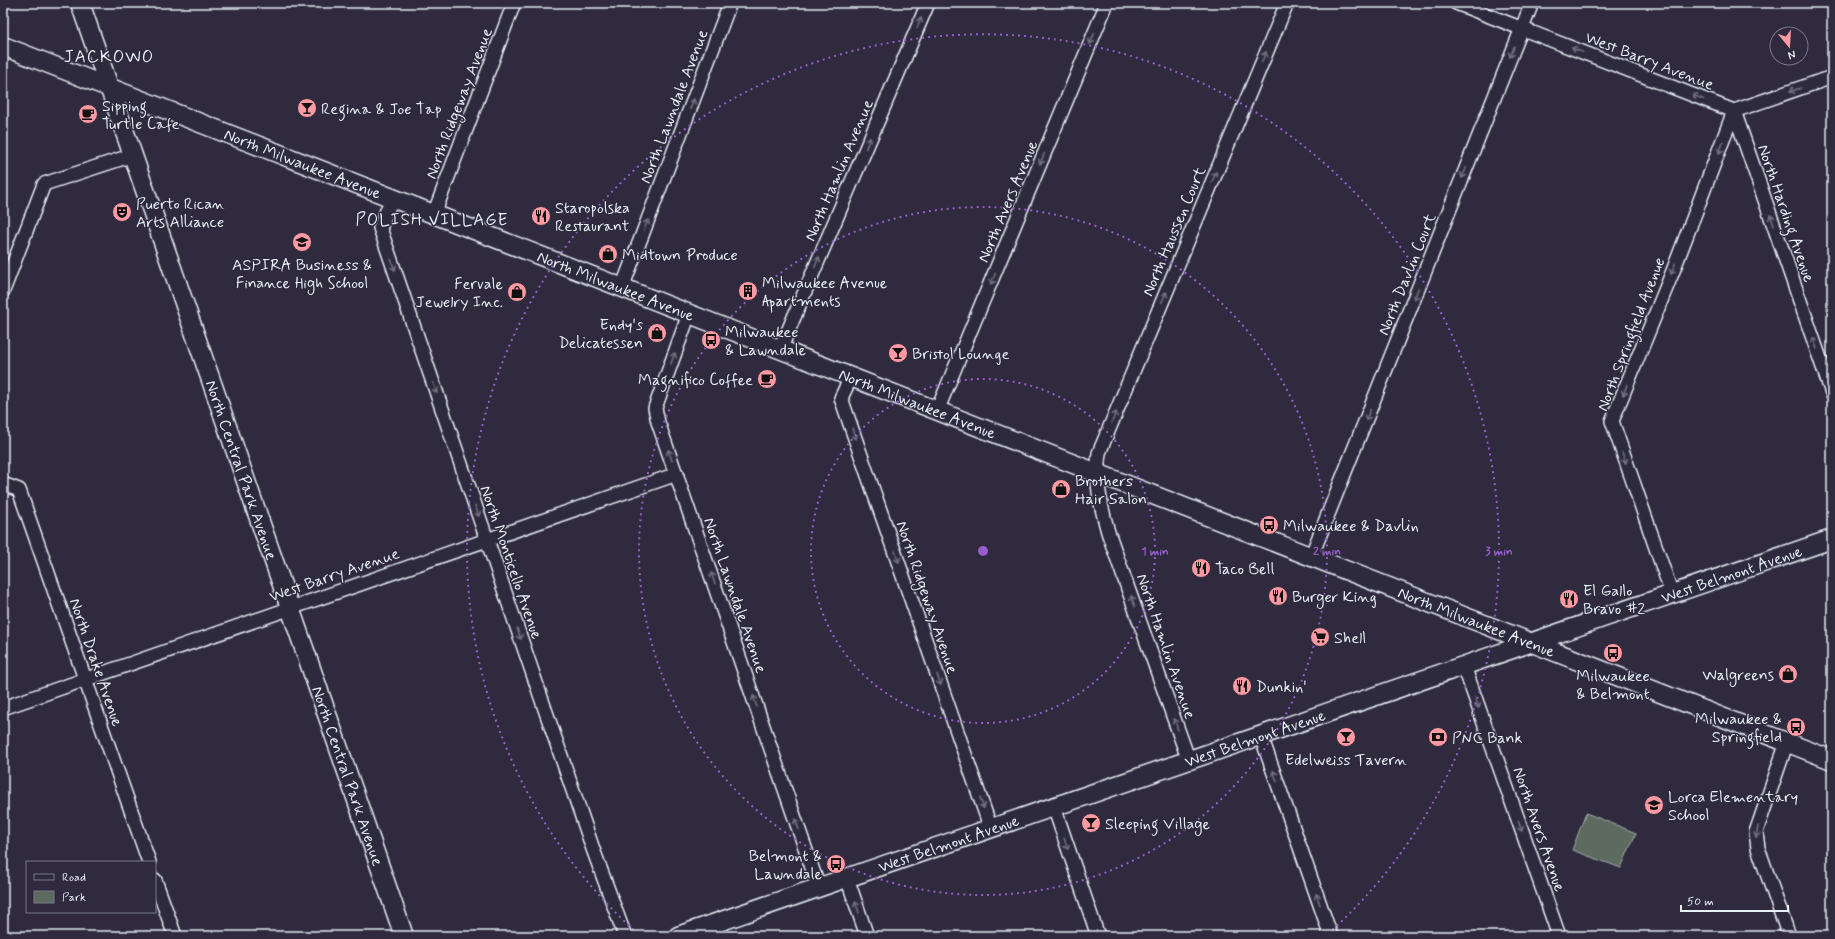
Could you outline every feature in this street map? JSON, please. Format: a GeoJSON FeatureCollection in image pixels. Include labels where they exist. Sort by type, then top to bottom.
{"type":"FeatureCollection","features":[{"type":"Feature","properties":{"kind":"main road","name":"North Central Park Avenue"},"geometry":{"type":"LineString","coordinates":[[80,3],[404,936]]}},
{"type":"Feature","properties":{"kind":"main road","name":"North Milwaukee Avenue"},"geometry":{"type":"LineString","coordinates":[[3,46],[1832,760]]}},
{"type":"Feature","properties":{"kind":"main road","name":"West Belmont Avenue"},"geometry":{"type":"LineString","coordinates":[[678,936],[1832,539]]}},
{"type":"Feature","properties":{"kind":"street","name":"North Ridgeway Avenue"},"geometry":{"type":"LineString","coordinates":[[434,214],[514,3]]}},
{"type":"Feature","properties":{"kind":"street","name":"North Lawndale Avenue"},"geometry":{"type":"LineString","coordinates":[[622,288],[730,3]]}},
{"type":"Feature","properties":{"kind":"street","name":"North Hamlin Avenue"},"geometry":{"type":"LineString","coordinates":[[780,350],[928,3]]}},
{"type":"Feature","properties":{"kind":"street","name":"North Avers Avenue"},"geometry":{"type":"LineString","coordinates":[[938,411],[1107,3]]}},
{"type":"Feature","properties":{"kind":"street","name":"North Haussen Court"},"geometry":{"type":"LineString","coordinates":[[1096,473],[1099,453],[1287,3]]}},
{"type":"Feature","properties":{"kind":"street","name":"West Barry Avenue"},"geometry":{"type":"LineString","coordinates":[[1456,3],[1734,111]]}},
{"type":"Feature","properties":{"kind":"street","name":"North Davlin Court"},"geometry":{"type":"LineString","coordinates":[[1311,557],[1532,3]]}},
{"type":"Feature","properties":{"kind":"street"},"geometry":{"type":"LineString","coordinates":[[1734,111],[1832,77]]}},
{"type":"Feature","properties":{"kind":"street","name":"North Harding Avenue"},"geometry":{"type":"LineString","coordinates":[[1734,111],[1832,393]]}},
{"type":"Feature","properties":{"kind":"street","name":"North Springfield Avenue"},"geometry":{"type":"LineString","coordinates":[[1672,594],[1612,421],[1673,271],[1734,111]]}},
{"type":"Feature","properties":{"kind":"street"},"geometry":{"type":"LineString","coordinates":[[3,291],[44,184],[133,155]]}},
{"type":"Feature","properties":{"kind":"street","name":"North Monticello Avenue"},"geometry":{"type":"LineString","coordinates":[[392,198],[380,228],[590,842],[625,936]]}},
{"type":"Feature","properties":{"kind":"street","name":"North Lawndale Avenue"},"geometry":{"type":"LineString","coordinates":[[688,314],[655,408],[818,888]]}},
{"type":"Feature","properties":{"kind":"street","name":"North Ridgeway Avenue"},"geometry":{"type":"LineString","coordinates":[[851,377],[841,398],[991,828]]}},
{"type":"Feature","properties":{"kind":"street","name":"North Hamlin Avenue"},"geometry":{"type":"LineString","coordinates":[[1096,473],[1100,502],[1108,532],[1189,761]]}},
{"type":"Feature","properties":{"kind":"street","name":"West Barry Avenue"},"geometry":{"type":"LineString","coordinates":[[3,708],[677,474]]}},
{"type":"Feature","properties":{"kind":"street","name":"North Drake Avenue"},"geometry":{"type":"LineString","coordinates":[[3,484],[19,490],[149,861]]}},
{"type":"Feature","properties":{"kind":"street","name":"North Avers Avenue"},"geometry":{"type":"LineString","coordinates":[[1464,666],[1559,936]]}},
{"type":"Feature","properties":{"kind":"street"},"geometry":{"type":"LineString","coordinates":[[1261,736],[1331,936]]}},
{"type":"Feature","properties":{"kind":"street"},"geometry":{"type":"LineString","coordinates":[[1787,742],[1756,832],[1758,848],[1789,936]]}},
{"type":"Feature","properties":{"kind":"street"},"geometry":{"type":"LineString","coordinates":[[1054,807],[1098,936]]}},
{"type":"Feature","properties":{"kind":"street"},"geometry":{"type":"LineString","coordinates":[[846,878],[867,936]]}},
{"type":"Feature","properties":{"kind":"street"},"geometry":{"type":"LineString","coordinates":[[156,883],[175,936]]}},
{"type":"Feature","properties":{"kind":"green space"},"geometry":{"type":"Polygon","coordinates":[[[1586,813],[1636,833],[1621,868],[1572,850],[1586,813]]]}},
{"type":"Feature","properties":{"kind":"place","name":"Regina & Joe Tap"},"geometry":{"type":"Point","coordinates":[307,108]}},
{"type":"Feature","properties":{"kind":"place","name":"Sipping Turtle Cafe"},"geometry":{"type":"Point","coordinates":[88,114]}},
{"type":"Feature","properties":{"kind":"place","name":"Puerto Rican Arts Alliance"},"geometry":{"type":"Point","coordinates":[122,212]}},
{"type":"Feature","properties":{"kind":"place","name":"Staropolska Restaurant"},"geometry":{"type":"Point","coordinates":[541,216]}},
{"type":"Feature","properties":{"kind":"place","name":"ASPIRA Business & Finance High School"},"geometry":{"type":"Point","coordinates":[302,242]}},
{"type":"Feature","properties":{"kind":"place","name":"Midtown Produce"},"geometry":{"type":"Point","coordinates":[608,254]}},
{"type":"Feature","properties":{"kind":"place","name":"Milwaukee Avenue Apartments"},"geometry":{"type":"Point","coordinates":[748,291]}},
{"type":"Feature","properties":{"kind":"place","name":"Fervale Jewelry Inc."},"geometry":{"type":"Point","coordinates":[517,292]}},
{"type":"Feature","properties":{"kind":"place","name":"Endy's Delicatessen"},"geometry":{"type":"Point","coordinates":[657,333]}},
{"type":"Feature","properties":{"kind":"place","name":"Milwaukee & Lawndale"},"geometry":{"type":"Point","coordinates":[711,340]}},
{"type":"Feature","properties":{"kind":"place","name":"Bristol Lounge"},"geometry":{"type":"Point","coordinates":[898,353]}},
{"type":"Feature","properties":{"kind":"place","name":"Magnifico Coffee"},"geometry":{"type":"Point","coordinates":[767,379]}},
{"type":"Feature","properties":{"kind":"place","name":"Brothers Hair Salon"},"geometry":{"type":"Point","coordinates":[1061,489]}},
{"type":"Feature","properties":{"kind":"place","name":"Milwaukee & Davlin"},"geometry":{"type":"Point","coordinates":[1269,525]}},
{"type":"Feature","properties":{"kind":"place","name":"Taco Bell"},"geometry":{"type":"Point","coordinates":[1201,568]}},
{"type":"Feature","properties":{"kind":"place","name":"Burger King"},"geometry":{"type":"Point","coordinates":[1278,596]}},
{"type":"Feature","properties":{"kind":"place","name":"El Gallo Bravo #2"},"geometry":{"type":"Point","coordinates":[1569,599]}},
{"type":"Feature","properties":{"kind":"place","name":"Shell"},"geometry":{"type":"Point","coordinates":[1320,637]}},
{"type":"Feature","properties":{"kind":"place","name":"Milwaukee & Belmont"},"geometry":{"type":"Point","coordinates":[1613,653]}},
{"type":"Feature","properties":{"kind":"place","name":"Walgreens"},"geometry":{"type":"Point","coordinates":[1788,674]}},
{"type":"Feature","properties":{"kind":"place","name":"Dunkin'"},"geometry":{"type":"Point","coordinates":[1242,686]}},
{"type":"Feature","properties":{"kind":"place","name":"Milwaukee & Springfield"},"geometry":{"type":"Point","coordinates":[1796,727]}},
{"type":"Feature","properties":{"kind":"place","name":"Edelweiss Tavern"},"geometry":{"type":"Point","coordinates":[1346,737]}},
{"type":"Feature","properties":{"kind":"place","name":"PNC Bank"},"geometry":{"type":"Point","coordinates":[1438,737]}},
{"type":"Feature","properties":{"kind":"place","name":"Lorca Elementary School"},"geometry":{"type":"Point","coordinates":[1654,805]}},
{"type":"Feature","properties":{"kind":"place","name":"Sleeping Village"},"geometry":{"type":"Point","coordinates":[1091,823]}},
{"type":"Feature","properties":{"kind":"place","name":"Belmont & Lawndale"},"geometry":{"type":"Point","coordinates":[836,864]}},
{"type":"Feature","properties":{"kind":"district","name":"JACKOWO"},"geometry":{"type":"Point","coordinates":[109,56]}},
{"type":"Feature","properties":{"kind":"district","name":"POLISH VILLAGE"},"geometry":{"type":"Point","coordinates":[432,219]}}]}
